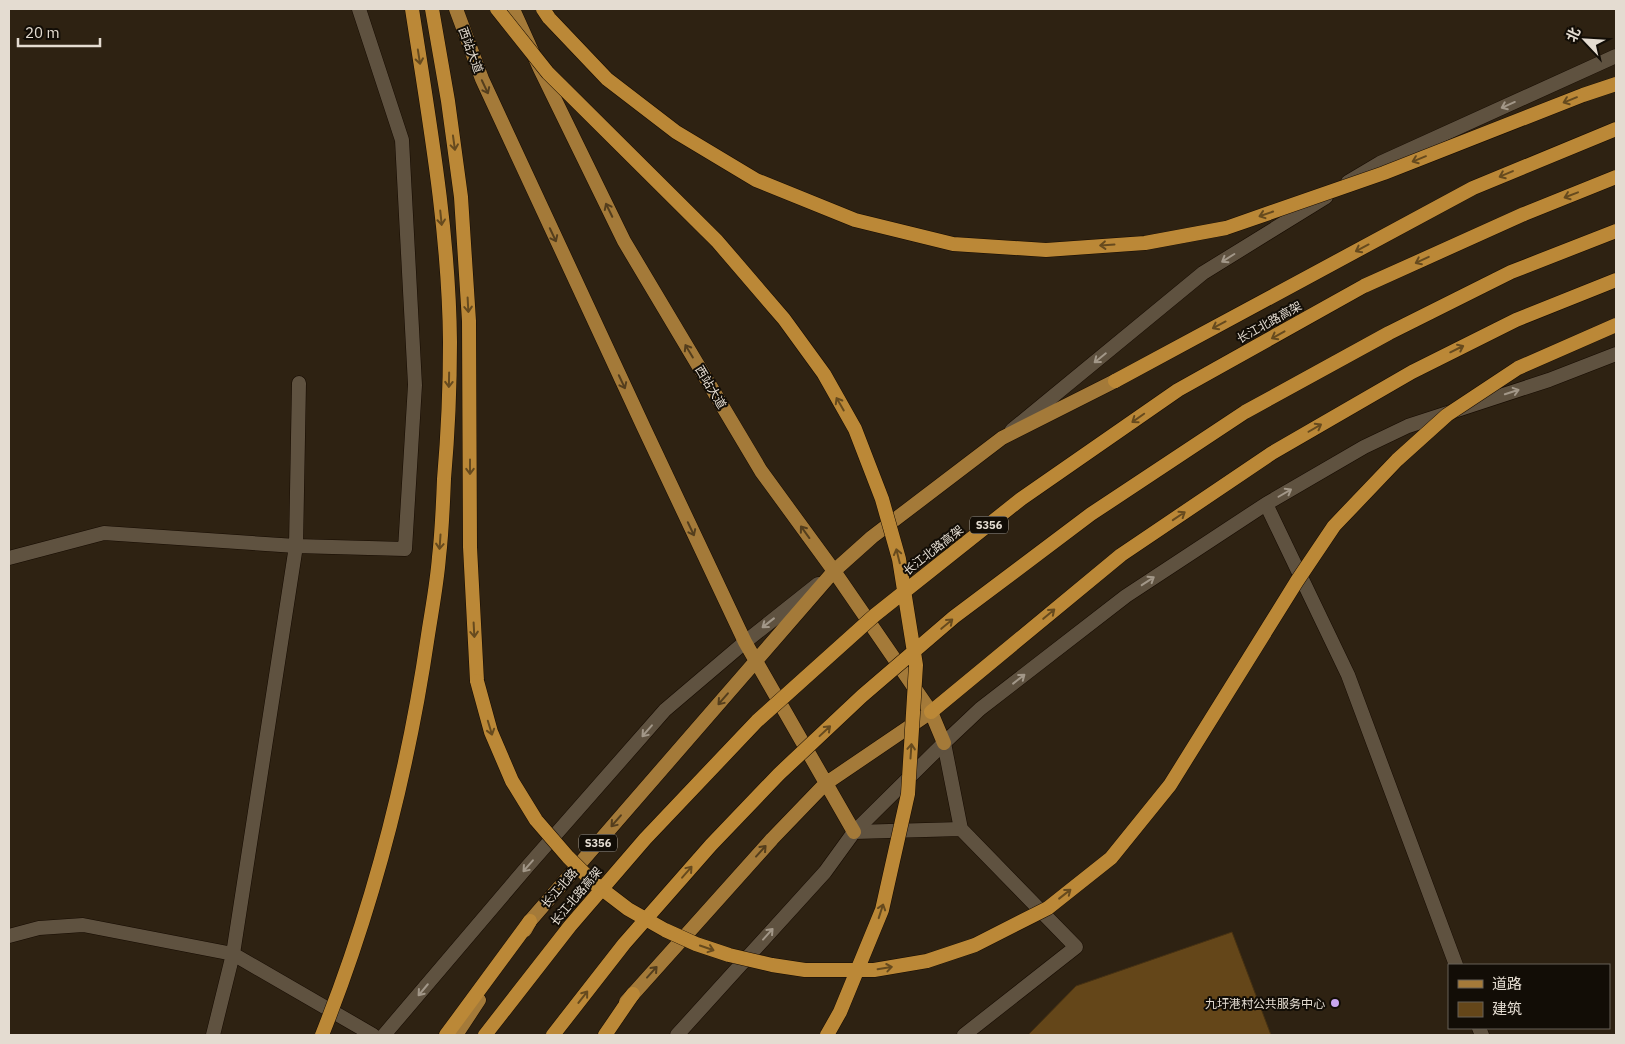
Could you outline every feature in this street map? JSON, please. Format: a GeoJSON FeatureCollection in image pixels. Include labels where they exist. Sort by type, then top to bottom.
{"type":"FeatureCollection","features":[{"type":"Feature","properties":{"kind":"highway"},"geometry":{"type":"LineString","coordinates":[[322,1035],[361,929],[383,856],[421,683],[439,559],[448,422],[450,341],[446,262],[435,161],[412,9]]}},
{"type":"Feature","properties":{"kind":"highway"},"geometry":{"type":"LineString","coordinates":[[432,9],[462,197],[469,321],[470,547],[477,681],[491,732],[512,781],[536,820],[594,884],[628,909],[665,930],[696,944],[729,955],[805,970],[874,970],[927,961],[975,945],[1048,908],[1111,858],[1170,784],[1296,581],[1334,526],[1397,460],[1447,415],[1518,368],[1616,325]]}},
{"type":"Feature","properties":{"kind":"highway"},"geometry":{"type":"LineString","coordinates":[[497,9],[548,73],[717,241],[784,319],[824,374],[855,430],[882,499],[899,559],[916,665],[908,794],[882,910],[840,1012],[827,1035]]}},
{"type":"Feature","properties":{"kind":"highway"},"geometry":{"type":"LineString","coordinates":[[543,9],[549,18],[607,79],[676,132],[756,180],[855,220],[952,244],[1046,250],[1145,243],[1226,228],[1384,173],[1574,98],[1616,84]]}},
{"type":"Feature","properties":{"kind":"highway"},"geometry":{"type":"LineString","coordinates":[[1115,381],[1473,188],[1616,129]]}},
{"type":"Feature","properties":{"kind":"highway","name":"长江北路高架"},"geometry":{"type":"LineString","coordinates":[[485,1035],[583,911],[645,839],[757,720],[875,615],[1021,499],[1178,390],[1364,286],[1524,214],[1616,177]]}},
{"type":"Feature","properties":{"kind":"highway"},"geometry":{"type":"LineString","coordinates":[[553,1035],[624,944],[711,845],[772,781],[862,696],[954,617],[1091,514],[1245,412],[1389,333],[1502,276],[1616,231]]}},
{"type":"Feature","properties":{"kind":"highway"},"geometry":{"type":"LineString","coordinates":[[931,712],[1121,555],[1272,453],[1412,372],[1516,320],[1616,280]]}},
{"type":"Feature","properties":{"kind":"highway"},"geometry":{"type":"LineString","coordinates":[[446,1035],[530,921]]}},
{"type":"Feature","properties":{"kind":"highway"},"geometry":{"type":"LineString","coordinates":[[605,1035],[633,994]]}},
{"type":"Feature","properties":{"kind":"main road","name":"西站大道"},"geometry":{"type":"LineString","coordinates":[[456,9],[490,96],[639,420],[745,642],[854,832]]}},
{"type":"Feature","properties":{"kind":"main road","name":"西站大道"},"geometry":{"type":"LineString","coordinates":[[513,9],[540,69],[624,241],[761,470],[834,571],[931,712],[944,743]]}},
{"type":"Feature","properties":{"kind":"main road","name":"长江北路"},"geometry":{"type":"LineString","coordinates":[[456,1035],[530,921],[834,571],[872,537],[1002,438],[1115,381]]}},
{"type":"Feature","properties":{"kind":"main road"},"geometry":{"type":"LineString","coordinates":[[598,1035],[772,839],[825,784],[931,712]]}},
{"type":"Feature","properties":{"kind":"street"},"geometry":{"type":"LineString","coordinates":[[9,558],[104,533],[296,546],[405,549],[415,385],[402,140],[359,9]]}},
{"type":"Feature","properties":{"kind":"street"},"geometry":{"type":"LineString","coordinates":[[1002,438],[1203,273],[1380,163],[1616,56]]}},
{"type":"Feature","properties":{"kind":"street"},"geometry":{"type":"LineString","coordinates":[[677,1035],[825,872],[854,832],[944,743],[980,708],[1126,596],[1266,504],[1364,447],[1408,426],[1549,380],[1616,354]]}},
{"type":"Feature","properties":{"kind":"street"},"geometry":{"type":"LineString","coordinates":[[213,1035],[233,954],[296,546],[299,383]]}},
{"type":"Feature","properties":{"kind":"street"},"geometry":{"type":"LineString","coordinates":[[1266,504],[1348,675],[1456,964]]}},
{"type":"Feature","properties":{"kind":"street"},"geometry":{"type":"LineString","coordinates":[[384,1035],[527,867],[665,710],[745,642],[834,571]]}},
{"type":"Feature","properties":{"kind":"street"},"geometry":{"type":"LineString","coordinates":[[944,743],[961,829],[1076,947],[964,1035]]}},
{"type":"Feature","properties":{"kind":"street"},"geometry":{"type":"LineString","coordinates":[[854,832],[961,829]]}},
{"type":"Feature","properties":{"kind":"street"},"geometry":{"type":"LineString","coordinates":[[9,936],[39,928],[83,925],[233,954],[373,1035]]}},
{"type":"Feature","properties":{"kind":"building"},"geometry":{"type":"Polygon","coordinates":[[[1232,932],[1271,1035],[1028,1035],[1076,986],[1232,932]]]}},
{"type":"Feature","properties":{"kind":"place","name":"九圩港村公共服务中心"},"geometry":{"type":"Point","coordinates":[1335,1003]}}]}
